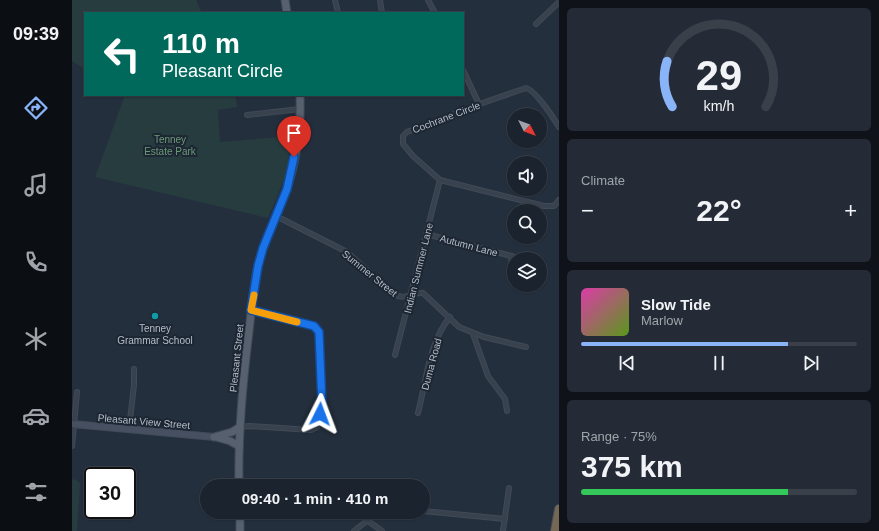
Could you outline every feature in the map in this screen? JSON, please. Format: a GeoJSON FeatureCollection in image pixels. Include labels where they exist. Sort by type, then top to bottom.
{"type":"FeatureCollection","features":[{"type":"Feature","properties":{"kind":"highway"},"geometry":{"type":"LineString","coordinates":[[555,531],[559,509]]}},
{"type":"Feature","properties":{"kind":"main road"},"geometry":{"type":"LineString","coordinates":[[285,0],[287,12]]}},
{"type":"Feature","properties":{"kind":"main road","name":"Pleasant Street"},"geometry":{"type":"LineString","coordinates":[[239,479],[239,446],[243,378],[251,310],[263,248],[291,176],[301,110],[300,96]]}},
{"type":"Feature","properties":{"kind":"main road"},"geometry":{"type":"LineString","coordinates":[[214,437],[232,432],[240,427]]}},
{"type":"Feature","properties":{"kind":"main road"},"geometry":{"type":"LineString","coordinates":[[214,437],[230,441],[239,446]]}},
{"type":"Feature","properties":{"kind":"main road"},"geometry":{"type":"LineString","coordinates":[[240,519],[240,531]]}},
{"type":"Feature","properties":{"kind":"street"},"geometry":{"type":"LineString","coordinates":[[335,0],[338,12]]}},
{"type":"Feature","properties":{"kind":"street"},"geometry":{"type":"LineString","coordinates":[[380,0],[382,12]]}},
{"type":"Feature","properties":{"kind":"street"},"geometry":{"type":"LineString","coordinates":[[428,0],[434,12]]}},
{"type":"Feature","properties":{"kind":"street"},"geometry":{"type":"LineString","coordinates":[[536,24],[559,2]]}},
{"type":"Feature","properties":{"kind":"street"},"geometry":{"type":"LineString","coordinates":[[464,72],[479,104]]}},
{"type":"Feature","properties":{"kind":"street","name":"Cochrane Circle"},"geometry":{"type":"LineString","coordinates":[[559,127],[538,98],[526,88],[479,104],[407,132],[403,136],[403,144],[413,156],[440,180],[544,206],[554,206],[559,200]]}},
{"type":"Feature","properties":{"kind":"street"},"geometry":{"type":"LineString","coordinates":[[247,114],[301,110]]}},
{"type":"Feature","properties":{"kind":"street","name":"Indian Summer Lane"},"geometry":{"type":"LineString","coordinates":[[396,355],[440,180]]}},
{"type":"Feature","properties":{"kind":"street","name":"Summer Street"},"geometry":{"type":"LineString","coordinates":[[276,216],[348,252],[393,294],[401,298],[423,293],[459,327],[473,334],[526,347]]}},
{"type":"Feature","properties":{"kind":"street","name":"Autumn Lane"},"geometry":{"type":"LineString","coordinates":[[426,234],[507,255]]}},
{"type":"Feature","properties":{"kind":"street"},"geometry":{"type":"LineString","coordinates":[[240,427],[249,426],[312,430],[317,427],[322,405],[319,332],[317,329],[314,326],[251,310]]}},
{"type":"Feature","properties":{"kind":"street","name":"Duma Road"},"geometry":{"type":"LineString","coordinates":[[418,413],[434,346],[441,329],[450,317]]}},
{"type":"Feature","properties":{"kind":"street"},"geometry":{"type":"LineString","coordinates":[[473,334],[488,376],[505,399],[507,410]]}},
{"type":"Feature","properties":{"kind":"street"},"geometry":{"type":"LineString","coordinates":[[129,429],[134,385],[134,369]]}},
{"type":"Feature","properties":{"kind":"street"},"geometry":{"type":"LineString","coordinates":[[72,446],[77,392]]}},
{"type":"Feature","properties":{"kind":"street","name":"Pleasant View Street"},"geometry":{"type":"LineString","coordinates":[[73,425],[214,437]]}},
{"type":"Feature","properties":{"kind":"street"},"geometry":{"type":"LineString","coordinates":[[503,531],[509,488]]}},
{"type":"Feature","properties":{"kind":"street"},"geometry":{"type":"LineString","coordinates":[[430,512],[505,519]]}},
{"type":"Feature","properties":{"kind":"street"},"geometry":{"type":"LineString","coordinates":[[354,531],[368,521],[382,531]]}},
{"type":"Feature","properties":{"kind":"green space"},"geometry":{"type":"Polygon","coordinates":[[[72,0],[196,0],[202,12],[84,12],[84,68],[72,61],[72,0]]]}},
{"type":"Feature","properties":{"kind":"green space","name":"Tenney Estate Park"},"geometry":{"type":"Polygon","coordinates":[[[125,96],[235,96],[237,107],[218,110],[220,142],[291,136],[287,173],[268,218],[95,177],[125,96]]]}},
{"type":"Feature","properties":{"kind":"green space"},"geometry":{"type":"Polygon","coordinates":[[[72,479],[80,483],[77,531],[72,531],[72,479]]]}},
{"type":"Feature","properties":{"kind":"slow traffic"},"geometry":{"type":"LineString","coordinates":[[254,295],[251,310],[297,322]]}},
{"type":"Feature","properties":{"kind":"place","name":"Tenney Grammar School"},"geometry":{"type":"Point","coordinates":[155,316]}},
{"type":"Feature","properties":{"kind":"route"},"geometry":{"type":"LineString","coordinates":[[294,157],[287,189],[263,248],[258,266],[251,310],[314,326],[319,332],[322,405],[320,414]]}}]}
